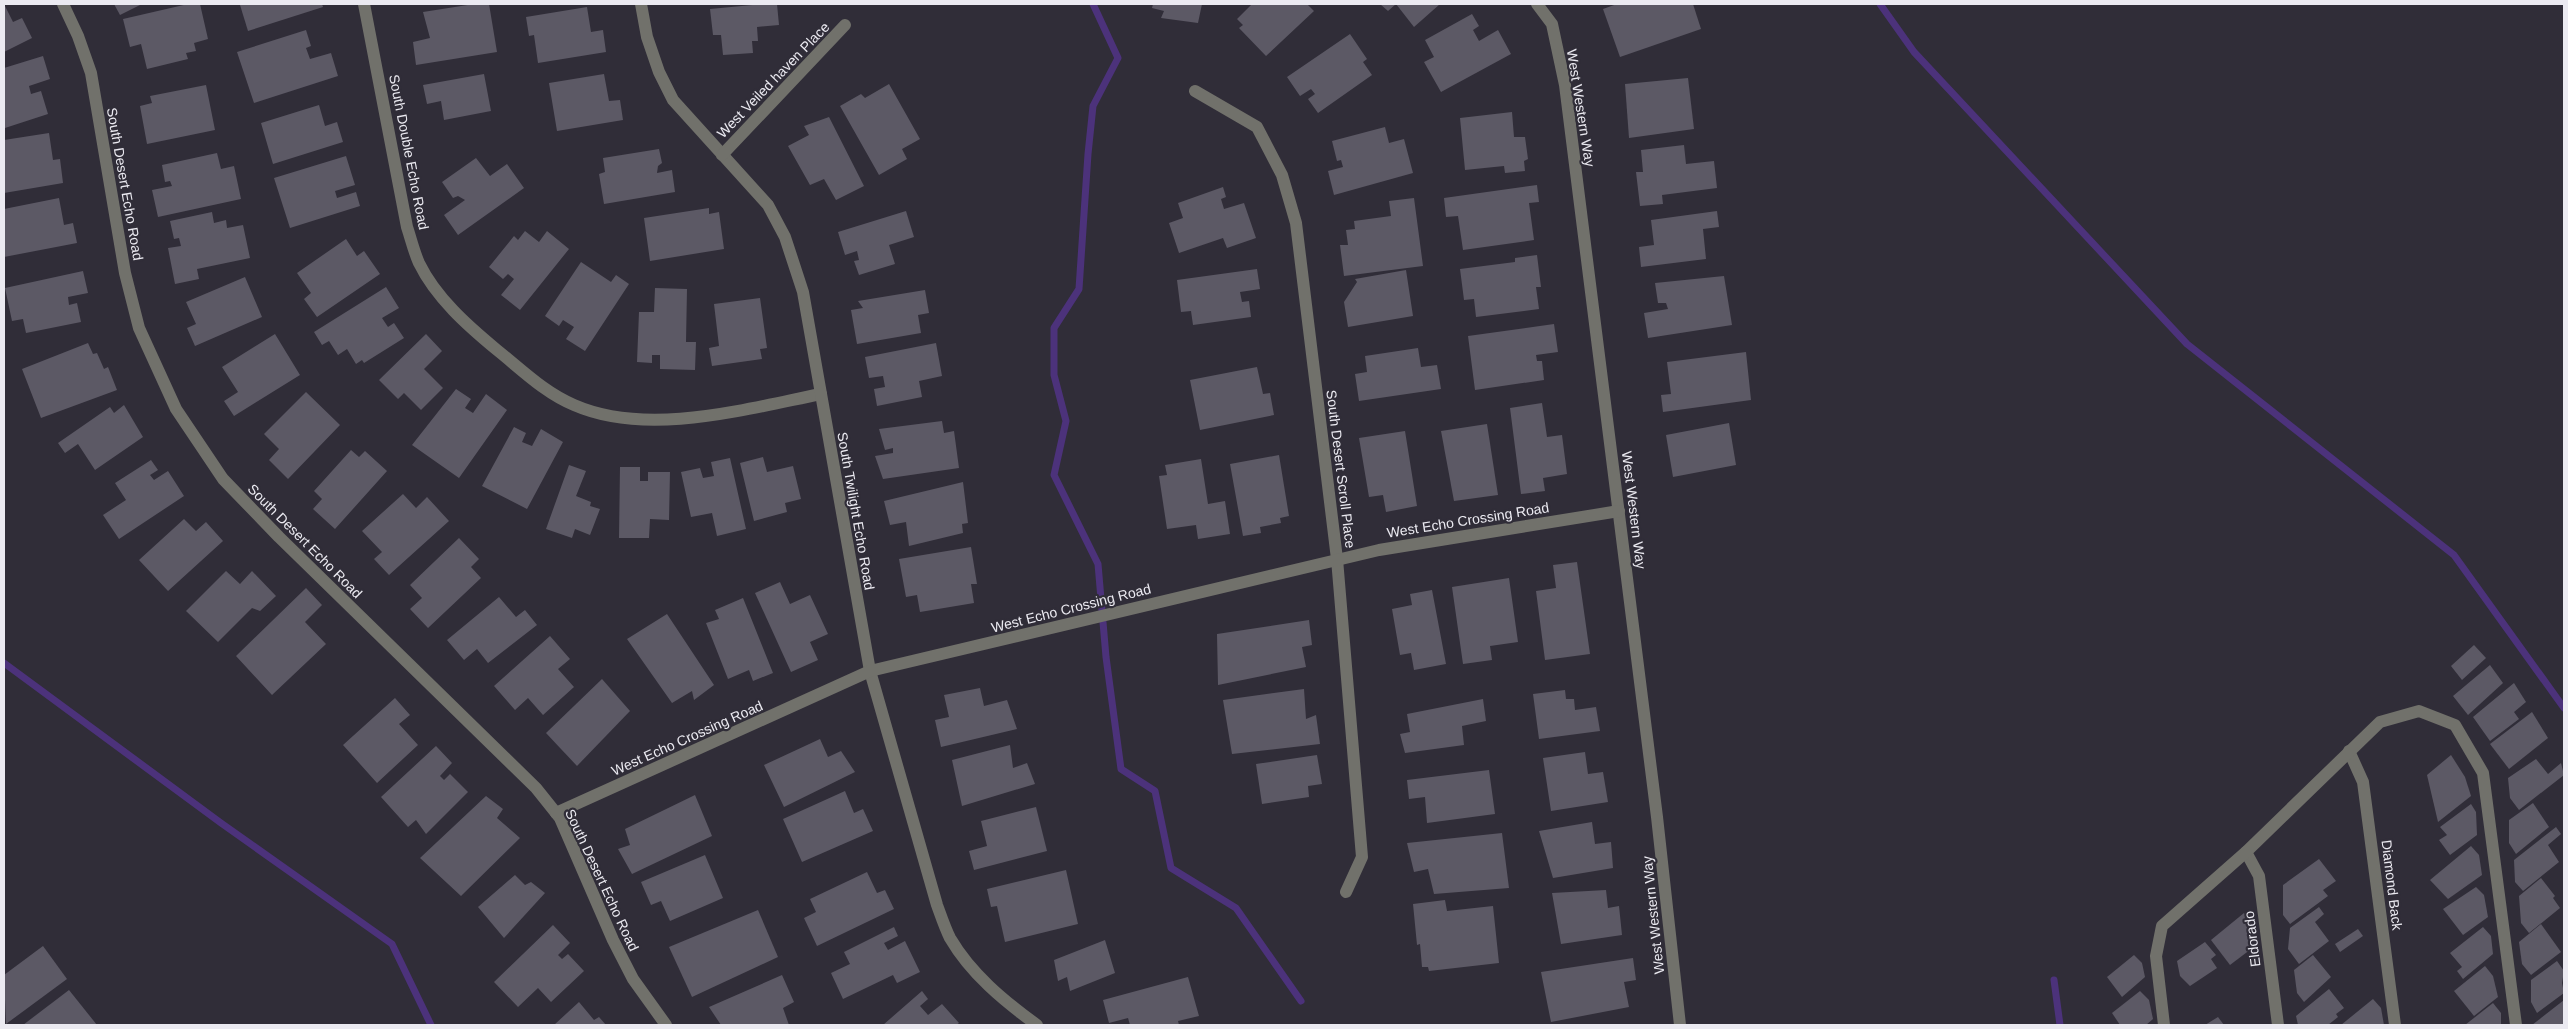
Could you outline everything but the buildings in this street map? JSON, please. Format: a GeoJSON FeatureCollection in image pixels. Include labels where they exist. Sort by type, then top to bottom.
{"type":"FeatureCollection","features":[{"type":"Feature","properties":{"kind":"street","name":"South Desert Echo Road"},"geometry":{"type":"LineString","coordinates":[[63,4],[78,36],[91,73],[124,273],[139,328],[176,409],[223,479],[279,537],[536,788],[556,813],[572,843],[617,948],[633,979],[666,1025]]}},
{"type":"Feature","properties":{"kind":"street","name":"South Double Echo Road"},"geometry":{"type":"LineString","coordinates":[[364,4],[407,227],[419,263],[436,290],[475,332],[544,388],[575,406],[612,416],[664,421],[716,415],[821,394]]}},
{"type":"Feature","properties":{"kind":"street","name":"South Twilight Echo Road"},"geometry":{"type":"LineString","coordinates":[[641,4],[647,37],[673,100],[768,205],[785,237],[803,292],[870,671],[937,905],[950,937],[965,958],[997,995],[1037,1025]]}},
{"type":"Feature","properties":{"kind":"street","name":"West Western Way"},"geometry":{"type":"LineString","coordinates":[[1537,4],[1552,24],[1565,85],[1657,817],[1680,1025]]}},
{"type":"Feature","properties":{"kind":"street","name":"West Veiled haven Place"},"geometry":{"type":"LineString","coordinates":[[722,155],[845,25]]}},
{"type":"Feature","properties":{"kind":"street","name":"South Desert Scroll Place"},"geometry":{"type":"LineString","coordinates":[[1195,91],[1257,127],[1282,175],[1296,223],[1337,559],[1362,857],[1346,892]]}},
{"type":"Feature","properties":{"kind":"street","name":"West Echo Crossing Road"},"geometry":{"type":"LineString","coordinates":[[556,813],[870,671],[1379,550],[1619,512]]}},
{"type":"Feature","properties":{"kind":"street"},"geometry":{"type":"LineString","coordinates":[[2164,1025],[2156,956],[2162,926],[2246,852],[2380,722],[2419,711],[2455,725],[2483,773],[2516,1025]]}},
{"type":"Feature","properties":{"kind":"street","name":"Diamond Back"},"geometry":{"type":"LineString","coordinates":[[2349,751],[2363,782],[2395,1025]]}},
{"type":"Feature","properties":{"kind":"street","name":"Eldorado"},"geometry":{"type":"LineString","coordinates":[[2246,852],[2259,876],[2278,1025]]}},
{"type":"Feature","properties":{"kind":"waterway"},"geometry":{"type":"LineString","coordinates":[[1093,4],[1118,58],[1093,106],[1079,289],[1054,328],[1054,375],[1066,421],[1054,475],[1098,564],[1106,657],[1121,769],[1155,791],[1171,868],[1236,908],[1301,1001]]}},
{"type":"Feature","properties":{"kind":"waterway"},"geometry":{"type":"LineString","coordinates":[[1880,4],[1914,52],[2187,344],[2454,555],[2564,708]]}},
{"type":"Feature","properties":{"kind":"waterway"},"geometry":{"type":"LineString","coordinates":[[4,663],[221,823],[392,944],[431,1025]]}},
{"type":"Feature","properties":{"kind":"waterway"},"geometry":{"type":"LineString","coordinates":[[2054,980],[2060,1025]]}}]}
